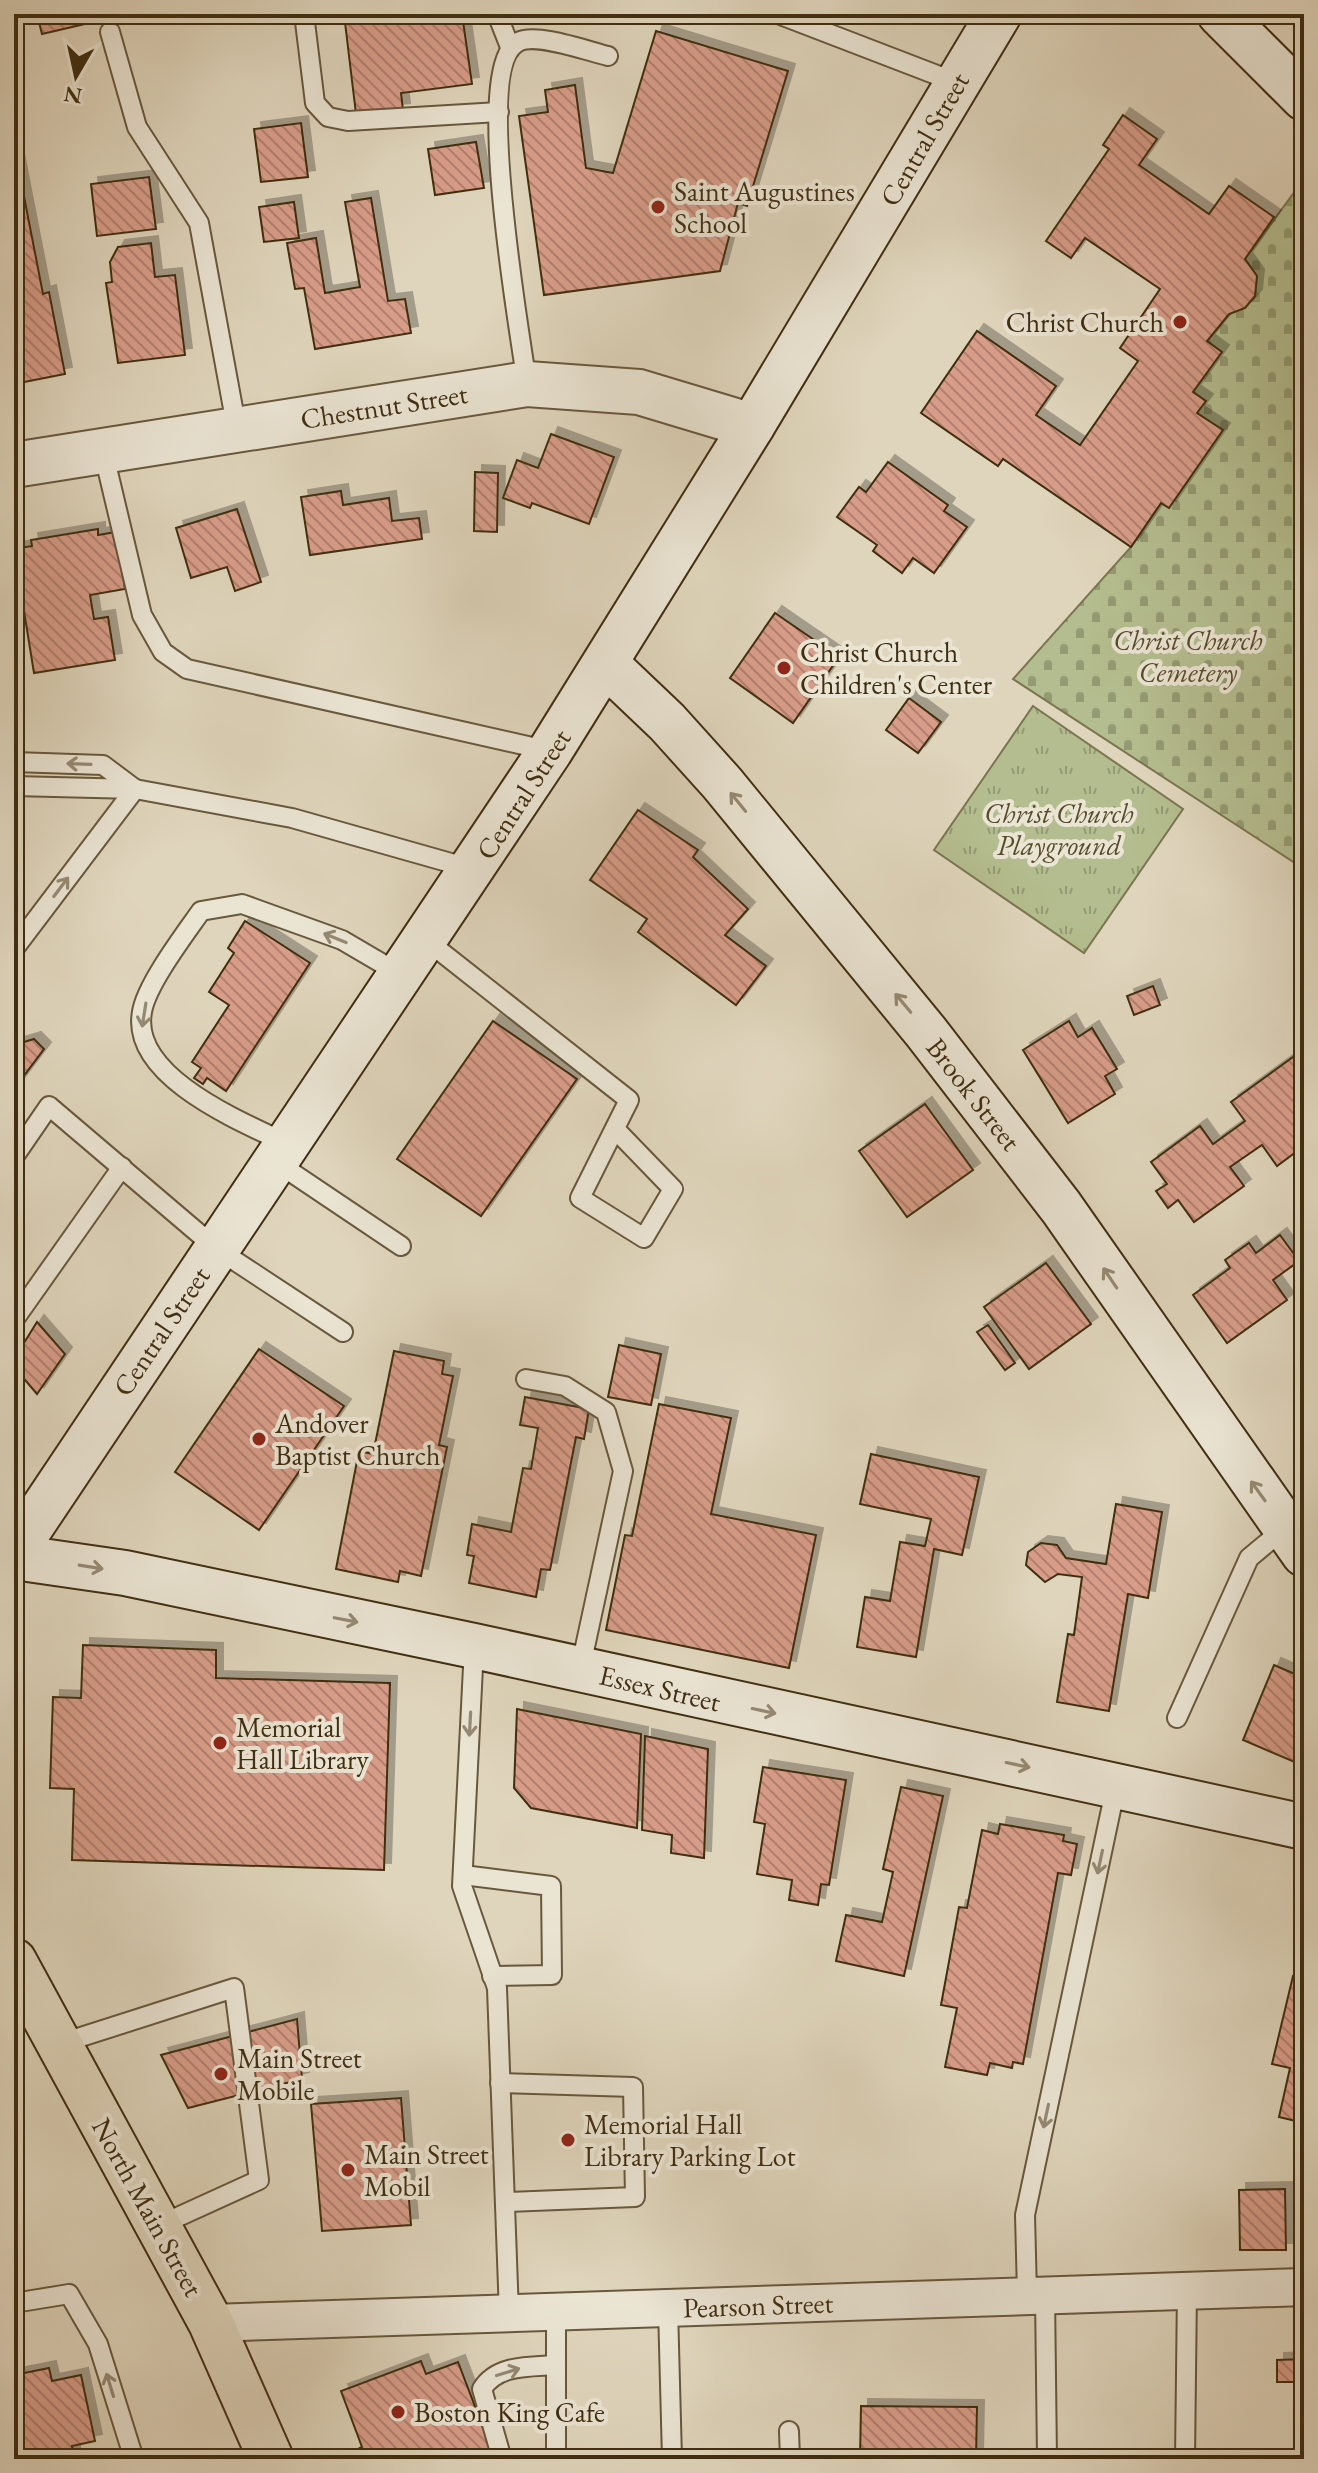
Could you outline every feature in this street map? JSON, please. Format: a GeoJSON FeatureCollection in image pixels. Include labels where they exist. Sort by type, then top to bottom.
{"type":"FeatureCollection","features":[{"type":"Feature","properties":{"kind":"main road","name":"Central Street"},"geometry":{"type":"LineString","coordinates":[[14,1554],[474,870],[606,664],[752,426],[955,82],[999,14]]}},
{"type":"Feature","properties":{"kind":"main road"},"geometry":{"type":"LineString","coordinates":[[1220,14],[1304,98]]}},
{"type":"Feature","properties":{"kind":"main road","name":"Chestnut Street"},"geometry":{"type":"LineString","coordinates":[[14,465],[527,384],[639,392],[752,426]]}},
{"type":"Feature","properties":{"kind":"main road","name":"Brook Street"},"geometry":{"type":"LineString","coordinates":[[606,664],[667,722],[722,783],[926,1032],[1061,1207],[1294,1541]]}},
{"type":"Feature","properties":{"kind":"main road","name":"Essex Street"},"geometry":{"type":"LineString","coordinates":[[14,1554],[125,1573],[474,1646],[1304,1827]]}},
{"type":"Feature","properties":{"kind":"main road","name":"North Main Street"},"geometry":{"type":"LineString","coordinates":[[14,1961],[211,2323],[271,2459]]}},
{"type":"Feature","properties":{"kind":"street","name":"Pearson Street"},"geometry":{"type":"LineString","coordinates":[[211,2323],[1304,2287]]}},
{"type":"Feature","properties":{"kind":"lane"},"geometry":{"type":"LineString","coordinates":[[304,14],[315,103],[328,117],[348,121],[499,112]]}},
{"type":"Feature","properties":{"kind":"lane"},"geometry":{"type":"LineString","coordinates":[[497,14],[510,47]]}},
{"type":"Feature","properties":{"kind":"lane"},"geometry":{"type":"LineString","coordinates":[[778,14],[955,82]]}},
{"type":"Feature","properties":{"kind":"lane"},"geometry":{"type":"LineString","coordinates":[[110,32],[137,127],[199,223],[237,430]]}},
{"type":"Feature","properties":{"kind":"lane"},"geometry":{"type":"LineString","coordinates":[[527,384],[499,179],[502,66],[510,47],[521,40],[536,38],[608,56]]}},
{"type":"Feature","properties":{"kind":"lane"},"geometry":{"type":"LineString","coordinates":[[103,451],[142,615],[163,652],[187,669],[550,751]]}},
{"type":"Feature","properties":{"kind":"lane"},"geometry":{"type":"LineString","coordinates":[[14,762],[103,765],[135,789]]}},
{"type":"Feature","properties":{"kind":"lane"},"geometry":{"type":"LineString","coordinates":[[14,786],[135,789],[292,818],[474,870]]}},
{"type":"Feature","properties":{"kind":"lane"},"geometry":{"type":"LineString","coordinates":[[14,949],[135,789]]}},
{"type":"Feature","properties":{"kind":"lane"},"geometry":{"type":"LineString","coordinates":[[401,1246],[282,1153],[178,1083],[155,1060],[142,1033],[142,1010],[175,947],[201,911],[242,904],[342,940],[414,958],[629,1100],[580,1198],[644,1238],[673,1189],[615,1129]]}},
{"type":"Feature","properties":{"kind":"lane"},"geometry":{"type":"LineString","coordinates":[[14,1157],[49,1106],[217,1249],[343,1332]]}},
{"type":"Feature","properties":{"kind":"lane"},"geometry":{"type":"LineString","coordinates":[[14,1320],[122,1167]]}},
{"type":"Feature","properties":{"kind":"lane"},"geometry":{"type":"LineString","coordinates":[[526,1379],[565,1386],[606,1412],[623,1471],[580,1670]]}},
{"type":"Feature","properties":{"kind":"lane"},"geometry":{"type":"LineString","coordinates":[[1177,1718],[1249,1558],[1294,1541]]}},
{"type":"Feature","properties":{"kind":"lane"},"geometry":{"type":"LineString","coordinates":[[474,1646],[462,1886],[497,1988],[509,2314]]}},
{"type":"Feature","properties":{"kind":"lane"},"geometry":{"type":"LineString","coordinates":[[1047,2459],[1036,2294],[1025,2215],[1116,1786]]}},
{"type":"Feature","properties":{"kind":"lane"},"geometry":{"type":"LineString","coordinates":[[463,1875],[551,1886],[552,1975],[492,1976]]}},
{"type":"Feature","properties":{"kind":"lane"},"geometry":{"type":"LineString","coordinates":[[59,2044],[234,1988],[259,2180],[158,2226]]}},
{"type":"Feature","properties":{"kind":"lane"},"geometry":{"type":"LineString","coordinates":[[500,2083],[633,2087],[635,2197],[505,2202]]}},
{"type":"Feature","properties":{"kind":"lane"},"geometry":{"type":"LineString","coordinates":[[1185,2459],[1187,2289]]}},
{"type":"Feature","properties":{"kind":"lane"},"geometry":{"type":"LineString","coordinates":[[14,2303],[69,2294],[98,2344],[134,2459]]}},
{"type":"Feature","properties":{"kind":"lane"},"geometry":{"type":"LineString","coordinates":[[668,2308],[672,2459]]}},
{"type":"Feature","properties":{"kind":"lane"},"geometry":{"type":"LineString","coordinates":[[556,2312],[556,2459]]}},
{"type":"Feature","properties":{"kind":"lane"},"geometry":{"type":"LineString","coordinates":[[502,2459],[482,2389],[491,2377],[514,2368],[556,2365]]}},
{"type":"Feature","properties":{"kind":"lane"},"geometry":{"type":"LineString","coordinates":[[789,2431],[790,2459]]}},
{"type":"Feature","properties":{"kind":"green space","name":"Christ Church Cemetery"},"geometry":{"type":"Polygon","coordinates":[[[1304,179],[1304,869],[1013,679],[1131,547],[1161,503],[1169,508],[1222,430],[1197,413],[1205,401],[1193,392],[1221,352],[1207,341],[1229,314],[1245,308],[1255,296],[1257,276],[1245,259],[1304,179]]]}},
{"type":"Feature","properties":{"kind":"green space","name":"Christ Church Playground"},"geometry":{"type":"Polygon","coordinates":[[[1033,706],[1183,809],[1084,953],[934,850],[1033,706]]]}},
{"type":"Feature","properties":{"kind":"building"},"geometry":{"type":"Polygon","coordinates":[[[37,14],[83,14],[85,24],[42,34],[37,14]]]}},
{"type":"Feature","properties":{"kind":"building"},"geometry":{"type":"Polygon","coordinates":[[[344,14],[462,14],[472,84],[401,93],[403,110],[356,114],[344,14]]]}},
{"type":"Feature","properties":{"kind":"building"},"geometry":{"type":"Polygon","coordinates":[[[656,31],[788,71],[747,206],[738,203],[720,271],[544,295],[519,116],[548,112],[545,90],[575,85],[586,168],[613,173],[656,31]]]}},
{"type":"Feature","properties":{"kind":"building","name":"Christ Church"},"geometry":{"type":"Polygon","coordinates":[[[1123,115],[1157,139],[1139,165],[1209,214],[1229,186],[1274,217],[1245,259],[1257,276],[1255,296],[1245,308],[1229,314],[1207,341],[1222,352],[1193,392],[1206,401],[1197,413],[1223,430],[1169,508],[1161,503],[1131,547],[1003,459],[998,466],[921,413],[977,331],[1056,386],[1036,415],[1080,445],[1138,361],[1120,348],[1160,289],[1085,238],[1071,258],[1046,241],[1109,149],[1103,145],[1123,115]]]}},
{"type":"Feature","properties":{"kind":"building"},"geometry":{"type":"Polygon","coordinates":[[[301,123],[308,177],[261,182],[254,129],[301,123]]]}},
{"type":"Feature","properties":{"kind":"building"},"geometry":{"type":"Polygon","coordinates":[[[476,142],[484,188],[435,195],[428,149],[476,142]]]}},
{"type":"Feature","properties":{"kind":"building"},"geometry":{"type":"Polygon","coordinates":[[[14,145],[43,294],[49,292],[65,374],[14,384],[14,145]]]}},
{"type":"Feature","properties":{"kind":"building"},"geometry":{"type":"Polygon","coordinates":[[[149,177],[156,229],[97,236],[91,184],[149,177]]]}},
{"type":"Feature","properties":{"kind":"building"},"geometry":{"type":"Polygon","coordinates":[[[371,198],[388,301],[405,299],[411,333],[315,349],[304,288],[295,289],[287,243],[316,238],[325,293],[360,287],[345,202],[371,198]]]}},
{"type":"Feature","properties":{"kind":"building"},"geometry":{"type":"Polygon","coordinates":[[[294,202],[299,238],[264,242],[259,207],[294,202]]]}},
{"type":"Feature","properties":{"kind":"building"},"geometry":{"type":"Polygon","coordinates":[[[151,243],[155,277],[175,275],[185,355],[118,363],[106,283],[112,282],[110,262],[118,247],[151,243]]]}},
{"type":"Feature","properties":{"kind":"building"},"geometry":{"type":"Polygon","coordinates":[[[551,434],[614,457],[589,524],[532,503],[530,508],[503,498],[517,460],[538,468],[551,434]]]}},
{"type":"Feature","properties":{"kind":"building"},"geometry":{"type":"Polygon","coordinates":[[[888,462],[948,505],[944,511],[967,527],[934,573],[913,558],[902,573],[873,551],[877,545],[837,517],[859,487],[866,492],[888,462]]]}},
{"type":"Feature","properties":{"kind":"building"},"geometry":{"type":"Polygon","coordinates":[[[475,472],[498,473],[497,532],[474,531],[475,472]]]}},
{"type":"Feature","properties":{"kind":"building"},"geometry":{"type":"Polygon","coordinates":[[[341,491],[343,505],[389,498],[392,521],[419,518],[422,539],[310,555],[301,497],[341,491]]]}},
{"type":"Feature","properties":{"kind":"building"},"geometry":{"type":"Polygon","coordinates":[[[237,509],[261,582],[235,591],[227,567],[191,578],[176,528],[237,509]]]}},
{"type":"Feature","properties":{"kind":"building"},"geometry":{"type":"Polygon","coordinates":[[[98,529],[98,535],[116,532],[125,589],[90,595],[94,619],[108,617],[115,660],[34,673],[14,549],[32,546],[31,540],[98,529]]]}},
{"type":"Feature","properties":{"kind":"building","name":"Christ Church Children's Center"},"geometry":{"type":"Polygon","coordinates":[[[775,613],[839,657],[793,723],[730,678],[775,613]]]}},
{"type":"Feature","properties":{"kind":"building"},"geometry":{"type":"Polygon","coordinates":[[[909,698],[941,722],[918,753],[886,730],[909,698]]]}},
{"type":"Feature","properties":{"kind":"building"},"geometry":{"type":"Polygon","coordinates":[[[638,810],[698,850],[693,857],[748,909],[725,935],[766,966],[736,1005],[638,932],[647,919],[590,880],[638,810]]]}},
{"type":"Feature","properties":{"kind":"building"},"geometry":{"type":"Polygon","coordinates":[[[245,921],[310,963],[226,1091],[207,1078],[203,1084],[194,1078],[201,1068],[192,1062],[229,1005],[209,992],[234,953],[228,948],[245,921]]]}},
{"type":"Feature","properties":{"kind":"building"},"geometry":{"type":"Polygon","coordinates":[[[1153,986],[1160,1005],[1134,1015],[1127,996],[1153,986]]]}},
{"type":"Feature","properties":{"kind":"building"},"geometry":{"type":"Polygon","coordinates":[[[493,1021],[577,1079],[481,1216],[397,1159],[493,1021]]]}},
{"type":"Feature","properties":{"kind":"building"},"geometry":{"type":"Polygon","coordinates":[[[1069,1021],[1078,1037],[1092,1028],[1117,1069],[1105,1076],[1115,1094],[1068,1123],[1023,1050],[1069,1021]]]}},
{"type":"Feature","properties":{"kind":"building"},"geometry":{"type":"Polygon","coordinates":[[[34,1039],[44,1049],[14,1089],[14,1045],[34,1039]]]}},
{"type":"Feature","properties":{"kind":"building"},"geometry":{"type":"Polygon","coordinates":[[[1304,1049],[1304,1146],[1277,1166],[1262,1145],[1230,1167],[1244,1186],[1194,1222],[1178,1200],[1168,1208],[1156,1191],[1167,1184],[1151,1162],[1200,1126],[1213,1144],[1245,1121],[1231,1102],[1304,1049]]]}},
{"type":"Feature","properties":{"kind":"building"},"geometry":{"type":"Polygon","coordinates":[[[925,1104],[973,1170],[907,1217],[859,1151],[925,1104]]]}},
{"type":"Feature","properties":{"kind":"building"},"geometry":{"type":"Polygon","coordinates":[[[1280,1235],[1299,1261],[1273,1280],[1287,1300],[1227,1343],[1193,1295],[1230,1268],[1225,1260],[1249,1243],[1256,1253],[1280,1235]]]}},
{"type":"Feature","properties":{"kind":"building"},"geometry":{"type":"Polygon","coordinates":[[[1046,1263],[1091,1324],[1029,1369],[984,1307],[1046,1263]]]}},
{"type":"Feature","properties":{"kind":"building"},"geometry":{"type":"Polygon","coordinates":[[[37,1322],[65,1354],[37,1394],[14,1367],[14,1359],[37,1322]]]}},
{"type":"Feature","properties":{"kind":"building"},"geometry":{"type":"Polygon","coordinates":[[[988,1325],[1015,1363],[1005,1370],[977,1332],[988,1325]]]}},
{"type":"Feature","properties":{"kind":"building"},"geometry":{"type":"Polygon","coordinates":[[[619,1345],[661,1354],[651,1405],[608,1397],[619,1345]]]}},
{"type":"Feature","properties":{"kind":"building","name":"Andover Baptist Church"},"geometry":{"type":"Polygon","coordinates":[[[259,1349],[344,1406],[259,1530],[175,1472],[259,1349]]]}},
{"type":"Feature","properties":{"kind":"building"},"geometry":{"type":"Polygon","coordinates":[[[394,1351],[444,1361],[442,1374],[453,1376],[439,1445],[447,1447],[421,1576],[400,1571],[398,1582],[336,1569],[359,1451],[373,1454],[394,1351]]]}},
{"type":"Feature","properties":{"kind":"building"},"geometry":{"type":"Polygon","coordinates":[[[525,1397],[589,1409],[584,1439],[576,1437],[550,1570],[541,1569],[536,1597],[469,1583],[474,1556],[467,1555],[472,1524],[511,1532],[523,1468],[531,1469],[538,1428],[520,1425],[525,1397]]]}},
{"type":"Feature","properties":{"kind":"building"},"geometry":{"type":"Polygon","coordinates":[[[659,1404],[731,1418],[711,1514],[816,1535],[789,1668],[606,1630],[625,1535],[632,1536],[659,1404]]]}},
{"type":"Feature","properties":{"kind":"building"},"geometry":{"type":"Polygon","coordinates":[[[871,1454],[979,1477],[962,1555],[934,1549],[916,1657],[857,1647],[865,1597],[890,1601],[900,1542],[925,1546],[931,1519],[860,1504],[871,1454]]]}},
{"type":"Feature","properties":{"kind":"building"},"geometry":{"type":"Polygon","coordinates":[[[1116,1504],[1162,1512],[1148,1598],[1128,1594],[1109,1711],[1057,1702],[1068,1634],[1074,1635],[1082,1577],[1058,1574],[1045,1582],[1026,1565],[1028,1552],[1041,1543],[1057,1545],[1066,1558],[1106,1564],[1116,1504]]]}},
{"type":"Feature","properties":{"kind":"building","name":"Memorial Hall Library"},"geometry":{"type":"Polygon","coordinates":[[[83,1645],[216,1650],[216,1678],[390,1683],[384,1870],[72,1860],[74,1789],[50,1788],[53,1697],[81,1698],[83,1645]]]}},
{"type":"Feature","properties":{"kind":"building"},"geometry":{"type":"Polygon","coordinates":[[[1274,1665],[1304,1678],[1304,1766],[1243,1740],[1274,1665]]]}},
{"type":"Feature","properties":{"kind":"building"},"geometry":{"type":"Polygon","coordinates":[[[517,1709],[641,1734],[637,1828],[531,1808],[514,1788],[517,1709]]]}},
{"type":"Feature","properties":{"kind":"building"},"geometry":{"type":"Polygon","coordinates":[[[645,1736],[708,1749],[704,1858],[671,1853],[672,1835],[642,1830],[645,1736]]]}},
{"type":"Feature","properties":{"kind":"building"},"geometry":{"type":"Polygon","coordinates":[[[763,1767],[846,1780],[829,1885],[821,1884],[818,1905],[789,1900],[792,1880],[757,1874],[765,1824],[754,1822],[763,1767]]]}},
{"type":"Feature","properties":{"kind":"building"},"geometry":{"type":"Polygon","coordinates":[[[901,1787],[943,1796],[904,1976],[836,1961],[846,1915],[882,1922],[893,1872],[883,1869],[901,1787]]]}},
{"type":"Feature","properties":{"kind":"building"},"geometry":{"type":"Polygon","coordinates":[[[1000,1824],[1064,1835],[1063,1841],[1077,1844],[1071,1875],[1058,1873],[1023,2064],[1013,2062],[1012,2068],[990,2063],[987,2075],[945,2067],[957,2008],[941,2005],[959,1907],[967,1908],[982,1830],[998,1834],[1000,1824]]]}},
{"type":"Feature","properties":{"kind":"building"},"geometry":{"type":"Polygon","coordinates":[[[1293,1976],[1304,1979],[1304,2123],[1279,2117],[1290,2068],[1272,2064],[1293,1976]]]}},
{"type":"Feature","properties":{"kind":"building"},"geometry":{"type":"Polygon","coordinates":[[[297,2019],[302,2079],[188,2108],[161,2055],[297,2019]]]}},
{"type":"Feature","properties":{"kind":"building"},"geometry":{"type":"Polygon","coordinates":[[[401,2098],[411,2225],[322,2231],[311,2104],[401,2098]]]}},
{"type":"Feature","properties":{"kind":"building"},"geometry":{"type":"Polygon","coordinates":[[[1285,2189],[1286,2250],[1240,2250],[1239,2190],[1285,2189]]]}},
{"type":"Feature","properties":{"kind":"building"},"geometry":{"type":"Polygon","coordinates":[[[1304,2359],[1304,2382],[1277,2382],[1277,2360],[1304,2359]]]}},
{"type":"Feature","properties":{"kind":"building"},"geometry":{"type":"Polygon","coordinates":[[[421,2361],[426,2374],[458,2362],[495,2459],[360,2459],[356,2450],[362,2447],[341,2391],[421,2361]]]}},
{"type":"Feature","properties":{"kind":"building"},"geometry":{"type":"Polygon","coordinates":[[[49,2368],[52,2381],[81,2375],[95,2441],[72,2446],[74,2459],[14,2459],[14,2375],[49,2368]]]}},
{"type":"Feature","properties":{"kind":"building"},"geometry":{"type":"Polygon","coordinates":[[[861,2406],[977,2407],[976,2459],[860,2459],[861,2406]]]}},
{"type":"Feature","properties":{"kind":"place","name":"Saint Augustines School"},"geometry":{"type":"Point","coordinates":[658,207]}},
{"type":"Feature","properties":{"kind":"place","name":"Christ Church"},"geometry":{"type":"Point","coordinates":[1180,322]}},
{"type":"Feature","properties":{"kind":"place","name":"Christ Church Children's Center"},"geometry":{"type":"Point","coordinates":[784,668]}},
{"type":"Feature","properties":{"kind":"place","name":"Andover Baptist Church"},"geometry":{"type":"Point","coordinates":[259,1439]}},
{"type":"Feature","properties":{"kind":"place","name":"Memorial Hall Library"},"geometry":{"type":"Point","coordinates":[220,1743]}},
{"type":"Feature","properties":{"kind":"place","name":"Main Street Mobile"},"geometry":{"type":"Point","coordinates":[221,2074]}},
{"type":"Feature","properties":{"kind":"place","name":"Memorial Hall Library Parking Lot"},"geometry":{"type":"Point","coordinates":[568,2140]}},
{"type":"Feature","properties":{"kind":"place","name":"Main Street Mobil"},"geometry":{"type":"Point","coordinates":[348,2170]}},
{"type":"Feature","properties":{"kind":"place","name":"Boston King Cafe"},"geometry":{"type":"Point","coordinates":[398,2412]}}]}
